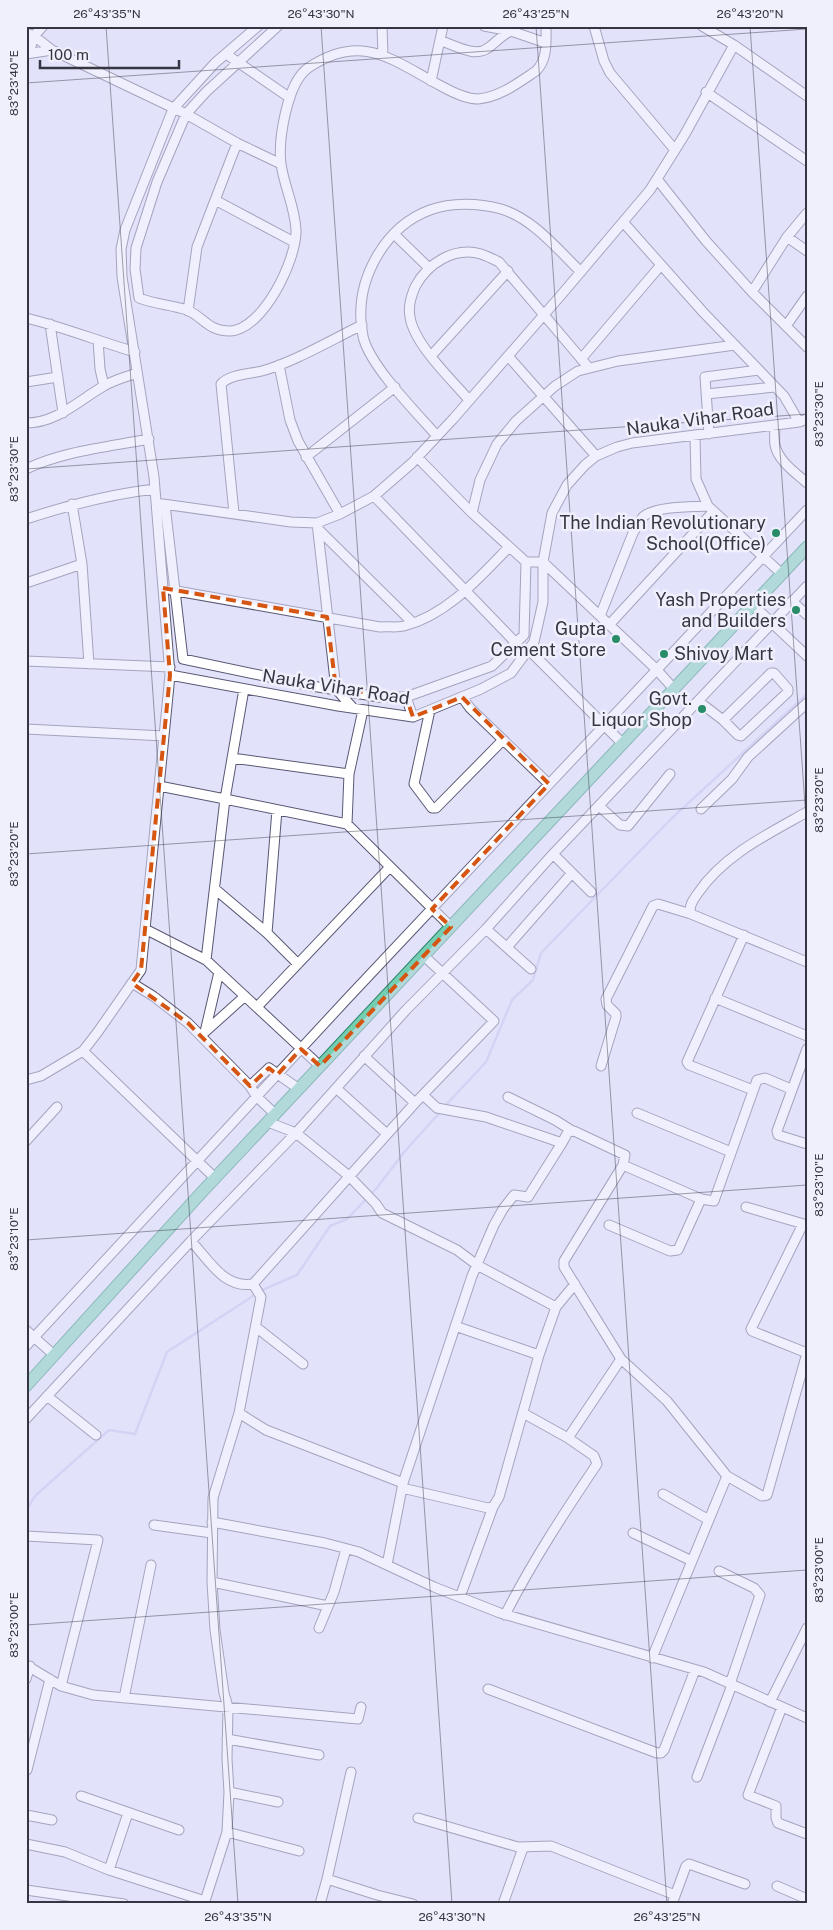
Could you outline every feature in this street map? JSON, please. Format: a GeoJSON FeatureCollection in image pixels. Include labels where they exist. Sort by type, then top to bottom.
{"type":"FeatureCollection","features":[{"type":"Feature","properties":{"kind":"main road"},"geometry":{"type":"LineString","coordinates":[[26,1386],[215,1178],[807,547]]}},
{"type":"Feature","properties":{"kind":"street"},"geometry":{"type":"LineString","coordinates":[[43,26],[30,35],[27,53],[52,50]]}},
{"type":"Feature","properties":{"kind":"street"},"geometry":{"type":"LineString","coordinates":[[258,26],[215,63],[174,110],[126,230],[121,249],[122,277],[149,439],[155,489],[161,504],[175,591],[183,659],[336,690],[379,697],[406,697],[492,666],[524,635],[526,562]]}},
{"type":"Feature","properties":{"kind":"street"},"geometry":{"type":"LineString","coordinates":[[278,26],[206,92],[186,114],[157,182],[136,248],[135,269],[140,298],[188,311],[210,327],[218,330],[238,330],[246,326],[272,299],[283,276],[294,242],[295,224],[281,164],[282,134],[290,98],[299,78],[304,73],[332,55],[350,50],[383,55],[431,81],[467,97],[493,96],[501,93],[540,67],[546,43],[546,26]]}},
{"type":"Feature","properties":{"kind":"street"},"geometry":{"type":"LineString","coordinates":[[382,26],[383,55]]}},
{"type":"Feature","properties":{"kind":"street"},"geometry":{"type":"LineString","coordinates":[[431,81],[443,26]]}},
{"type":"Feature","properties":{"kind":"street"},"geometry":{"type":"LineString","coordinates":[[594,26],[604,61],[610,73],[675,150]]}},
{"type":"Feature","properties":{"kind":"street"},"geometry":{"type":"LineString","coordinates":[[702,26],[734,45],[807,96]]}},
{"type":"Feature","properties":{"kind":"street"},"geometry":{"type":"LineString","coordinates":[[488,27],[546,43]]}},
{"type":"Feature","properties":{"kind":"street"},"geometry":{"type":"LineString","coordinates":[[441,41],[473,52],[479,52],[511,32]]}},
{"type":"Feature","properties":{"kind":"street"},"geometry":{"type":"LineString","coordinates":[[30,35],[52,50],[174,110],[186,114],[237,143],[281,164]]}},
{"type":"Feature","properties":{"kind":"street"},"geometry":{"type":"LineString","coordinates":[[161,504],[317,526],[374,496],[437,436],[581,272],[650,190],[675,150],[734,45]]}},
{"type":"Feature","properties":{"kind":"street"},"geometry":{"type":"LineString","coordinates":[[226,54],[290,98]]}},
{"type":"Feature","properties":{"kind":"street"},"geometry":{"type":"LineString","coordinates":[[706,92],[807,161]]}},
{"type":"Feature","properties":{"kind":"street"},"geometry":{"type":"LineString","coordinates":[[188,311],[197,247],[237,143]]}},
{"type":"Feature","properties":{"kind":"street"},"geometry":{"type":"LineString","coordinates":[[657,179],[706,240],[752,292],[807,347]]}},
{"type":"Feature","properties":{"kind":"street"},"geometry":{"type":"LineString","coordinates":[[214,200],[294,242]]}},
{"type":"Feature","properties":{"kind":"street"},"geometry":{"type":"LineString","coordinates":[[437,436],[378,368],[364,340],[360,306],[366,280],[384,244],[407,222],[430,209],[469,204],[485,206],[503,210],[526,222],[540,232],[581,272]]}},
{"type":"Feature","properties":{"kind":"street"},"geometry":{"type":"LineString","coordinates":[[752,292],[787,237],[807,213]]}},
{"type":"Feature","properties":{"kind":"street"},"geometry":{"type":"LineString","coordinates":[[623,222],[775,386],[803,420]]}},
{"type":"Feature","properties":{"kind":"street"},"geometry":{"type":"LineString","coordinates":[[394,234],[428,267]]}},
{"type":"Feature","properties":{"kind":"street"},"geometry":{"type":"LineString","coordinates":[[787,237],[807,251]]}},
{"type":"Feature","properties":{"kind":"street"},"geometry":{"type":"LineString","coordinates":[[469,400],[418,340],[410,317],[410,298],[418,282],[428,267],[442,258],[462,253],[480,253],[499,262],[588,368]]}},
{"type":"Feature","properties":{"kind":"street"},"geometry":{"type":"LineString","coordinates":[[581,359],[661,265]]}},
{"type":"Feature","properties":{"kind":"street"},"geometry":{"type":"LineString","coordinates":[[431,356],[508,271]]}},
{"type":"Feature","properties":{"kind":"street"},"geometry":{"type":"LineString","coordinates":[[786,326],[807,296]]}},
{"type":"Feature","properties":{"kind":"street"},"geometry":{"type":"LineString","coordinates":[[26,318],[135,352]]}},
{"type":"Feature","properties":{"kind":"street"},"geometry":{"type":"LineString","coordinates":[[50,324],[63,413]]}},
{"type":"Feature","properties":{"kind":"street"},"geometry":{"type":"LineString","coordinates":[[234,513],[221,384],[226,379],[279,365],[362,325]]}},
{"type":"Feature","properties":{"kind":"street"},"geometry":{"type":"LineString","coordinates":[[98,340],[100,369],[104,386]]}},
{"type":"Feature","properties":{"kind":"street"},"geometry":{"type":"LineString","coordinates":[[472,513],[480,480],[497,444],[516,421],[543,396],[578,371],[618,361],[735,345]]}},
{"type":"Feature","properties":{"kind":"street"},"geometry":{"type":"LineString","coordinates":[[508,356],[596,456]]}},
{"type":"Feature","properties":{"kind":"street"},"geometry":{"type":"LineString","coordinates":[[279,365],[290,420],[306,457],[340,514]]}},
{"type":"Feature","properties":{"kind":"street"},"geometry":{"type":"LineString","coordinates":[[709,434],[705,379],[707,376],[759,370]]}},
{"type":"Feature","properties":{"kind":"street"},"geometry":{"type":"LineString","coordinates":[[26,423],[35,423],[63,413],[104,386],[137,373]]}},
{"type":"Feature","properties":{"kind":"street"},"geometry":{"type":"LineString","coordinates":[[26,382],[58,377]]}},
{"type":"Feature","properties":{"kind":"street"},"geometry":{"type":"LineString","coordinates":[[706,394],[775,386]]}},
{"type":"Feature","properties":{"kind":"street"},"geometry":{"type":"LineString","coordinates":[[306,457],[395,387]]}},
{"type":"Feature","properties":{"kind":"street","name":"Nauka Vihar Road"},"geometry":{"type":"LineString","coordinates":[[26,661],[170,671],[244,688],[362,710],[413,717],[481,690],[511,672],[534,642],[543,602],[543,562],[549,522],[567,485],[596,456],[632,443],[803,420]]}},
{"type":"Feature","properties":{"kind":"street"},"geometry":{"type":"LineString","coordinates":[[775,425],[777,452],[807,483]]}},
{"type":"Feature","properties":{"kind":"street"},"geometry":{"type":"LineString","coordinates":[[695,436],[696,479],[711,509],[782,574]]}},
{"type":"Feature","properties":{"kind":"street"},"geometry":{"type":"LineString","coordinates":[[26,468],[60,457],[149,439]]}},
{"type":"Feature","properties":{"kind":"street"},"geometry":{"type":"LineString","coordinates":[[417,457],[472,513],[526,562],[543,562],[674,689]]}},
{"type":"Feature","properties":{"kind":"street"},"geometry":{"type":"LineString","coordinates":[[26,519],[72,504],[124,492],[155,489]]}},
{"type":"Feature","properties":{"kind":"street"},"geometry":{"type":"LineString","coordinates":[[374,496],[516,643]]}},
{"type":"Feature","properties":{"kind":"street"},"geometry":{"type":"LineString","coordinates":[[72,504],[82,564],[90,664]]}},
{"type":"Feature","properties":{"kind":"street"},"geometry":{"type":"LineString","coordinates":[[26,1080],[41,1076],[82,1051],[141,970],[170,671],[163,588],[161,504]]}},
{"type":"Feature","properties":{"kind":"street"},"geometry":{"type":"LineString","coordinates":[[600,616],[633,533],[645,515],[663,510],[711,509]]}},
{"type":"Feature","properties":{"kind":"street"},"geometry":{"type":"LineString","coordinates":[[609,625],[711,509]]}},
{"type":"Feature","properties":{"kind":"street"},"geometry":{"type":"LineString","coordinates":[[26,1346],[432,908],[807,510]]}},
{"type":"Feature","properties":{"kind":"street"},"geometry":{"type":"LineString","coordinates":[[317,526],[336,690],[353,708]]}},
{"type":"Feature","properties":{"kind":"street"},"geometry":{"type":"LineString","coordinates":[[317,526],[412,622]]}},
{"type":"Feature","properties":{"kind":"street"},"geometry":{"type":"LineString","coordinates":[[163,588],[380,627],[402,626],[432,614],[452,602],[509,546]]}},
{"type":"Feature","properties":{"kind":"street"},"geometry":{"type":"LineString","coordinates":[[26,583],[82,564]]}},
{"type":"Feature","properties":{"kind":"street"},"geometry":{"type":"LineString","coordinates":[[26,1418],[191,1241],[296,1133],[364,1056],[486,929],[553,854],[807,586]]}},
{"type":"Feature","properties":{"kind":"street"},"geometry":{"type":"LineString","coordinates":[[792,601],[807,616]]}},
{"type":"Feature","properties":{"kind":"street"},"geometry":{"type":"LineString","coordinates":[[752,604],[807,656]]}},
{"type":"Feature","properties":{"kind":"street"},"geometry":{"type":"LineString","coordinates":[[528,649],[623,744]]}},
{"type":"Feature","properties":{"kind":"street"},"geometry":{"type":"LineString","coordinates":[[698,701],[738,735],[743,735],[788,692],[788,688],[774,673],[770,673],[722,720]]}},
{"type":"Feature","properties":{"kind":"street"},"geometry":{"type":"LineString","coordinates":[[206,960],[225,799],[244,688]]}},
{"type":"Feature","properties":{"kind":"street"},"geometry":{"type":"LineString","coordinates":[[406,697],[413,717]]}},
{"type":"Feature","properties":{"kind":"street"},"geometry":{"type":"LineString","coordinates":[[462,697],[470,708],[549,784]]}},
{"type":"Feature","properties":{"kind":"street"},"geometry":{"type":"LineString","coordinates":[[701,809],[732,779],[748,757],[807,704]]}},
{"type":"Feature","properties":{"kind":"street"},"geometry":{"type":"LineString","coordinates":[[346,824],[349,774],[362,710]]}},
{"type":"Feature","properties":{"kind":"street"},"geometry":{"type":"LineString","coordinates":[[430,710],[414,784],[432,808],[436,808],[503,740]]}},
{"type":"Feature","properties":{"kind":"street"},"geometry":{"type":"LineString","coordinates":[[26,729],[164,736]]}},
{"type":"Feature","properties":{"kind":"street"},"geometry":{"type":"LineString","coordinates":[[232,758],[349,774]]}},
{"type":"Feature","properties":{"kind":"street"},"geometry":{"type":"LineString","coordinates":[[599,806],[620,825],[628,826],[670,774]]}},
{"type":"Feature","properties":{"kind":"street"},"geometry":{"type":"LineString","coordinates":[[159,786],[346,824],[451,927]]}},
{"type":"Feature","properties":{"kind":"street"},"geometry":{"type":"LineString","coordinates":[[267,933],[277,810]]}},
{"type":"Feature","properties":{"kind":"street"},"geometry":{"type":"LineString","coordinates":[[691,914],[692,901],[703,885],[735,855],[807,812]]}},
{"type":"Feature","properties":{"kind":"street"},"geometry":{"type":"LineString","coordinates":[[553,854],[591,892]]}},
{"type":"Feature","properties":{"kind":"street"},"geometry":{"type":"LineString","coordinates":[[257,1007],[390,868]]}},
{"type":"Feature","properties":{"kind":"street"},"geometry":{"type":"LineString","coordinates":[[507,947],[572,873]]}},
{"type":"Feature","properties":{"kind":"street"},"geometry":{"type":"LineString","coordinates":[[214,889],[267,933],[298,964]]}},
{"type":"Feature","properties":{"kind":"street"},"geometry":{"type":"LineString","coordinates":[[601,1066],[616,1017],[616,1014],[607,1005],[606,999],[653,906],[658,904],[691,914],[807,962]]}},
{"type":"Feature","properties":{"kind":"street"},"geometry":{"type":"LineString","coordinates":[[145,929],[206,960],[320,1066]]}},
{"type":"Feature","properties":{"kind":"street"},"geometry":{"type":"LineString","coordinates":[[486,929],[531,969]]}},
{"type":"Feature","properties":{"kind":"street"},"geometry":{"type":"LineString","coordinates":[[744,935],[687,1062],[689,1065],[753,1090]]}},
{"type":"Feature","properties":{"kind":"street"},"geometry":{"type":"LineString","coordinates":[[191,1241],[226,1280],[243,1286],[254,1286],[415,1103],[494,1021],[424,956]]}},
{"type":"Feature","properties":{"kind":"street"},"geometry":{"type":"LineString","coordinates":[[203,1034],[219,972]]}},
{"type":"Feature","properties":{"kind":"street"},"geometry":{"type":"LineString","coordinates":[[132,983],[153,996],[203,1034],[250,1086],[272,1118],[296,1133],[349,1176],[367,1193],[382,1213],[457,1250],[477,1264],[556,1307]]}},
{"type":"Feature","properties":{"kind":"street"},"geometry":{"type":"LineString","coordinates":[[203,1034],[245,996]]}},
{"type":"Feature","properties":{"kind":"street"},"geometry":{"type":"LineString","coordinates":[[715,998],[807,1036]]}},
{"type":"Feature","properties":{"kind":"street"},"geometry":{"type":"LineString","coordinates":[[807,1049],[777,1131],[778,1135],[807,1144]]}},
{"type":"Feature","properties":{"kind":"street"},"geometry":{"type":"LineString","coordinates":[[82,1051],[215,1178]]}},
{"type":"Feature","properties":{"kind":"street"},"geometry":{"type":"LineString","coordinates":[[364,1056],[415,1103]]}},
{"type":"Feature","properties":{"kind":"street"},"geometry":{"type":"LineString","coordinates":[[250,1086],[270,1068],[277,1075],[299,1089]]}},
{"type":"Feature","properties":{"kind":"street"},"geometry":{"type":"LineString","coordinates":[[623,1166],[701,1199],[714,1201],[757,1080],[764,1078],[791,1089]]}},
{"type":"Feature","properties":{"kind":"street"},"geometry":{"type":"LineString","coordinates":[[336,1088],[387,1134]]}},
{"type":"Feature","properties":{"kind":"street"},"geometry":{"type":"LineString","coordinates":[[423,1095],[442,1109],[486,1117],[562,1143]]}},
{"type":"Feature","properties":{"kind":"street"},"geometry":{"type":"LineString","coordinates":[[508,1097],[555,1120],[570,1130],[625,1155],[623,1166],[564,1261],[564,1267],[621,1359],[667,1401],[727,1476],[762,1496],[767,1495],[804,1375],[807,1353],[751,1329],[805,1225],[746,1207]]}},
{"type":"Feature","properties":{"kind":"street"},"geometry":{"type":"LineString","coordinates":[[26,1141],[57,1107]]}},
{"type":"Feature","properties":{"kind":"street"},"geometry":{"type":"LineString","coordinates":[[637,1113],[731,1152]]}},
{"type":"Feature","properties":{"kind":"street"},"geometry":{"type":"LineString","coordinates":[[387,1565],[402,1485],[477,1264],[503,1209],[514,1195],[528,1197],[570,1130]]}},
{"type":"Feature","properties":{"kind":"street"},"geometry":{"type":"LineString","coordinates":[[610,1225],[674,1252],[678,1250],[701,1199]]}},
{"type":"Feature","properties":{"kind":"street"},"geometry":{"type":"LineString","coordinates":[[460,1597],[493,1508],[499,1497],[539,1355],[556,1307],[574,1284]]}},
{"type":"Feature","properties":{"kind":"street"},"geometry":{"type":"LineString","coordinates":[[26,1844],[65,1852],[109,1870],[204,1902],[227,1832],[229,1792],[228,1707],[224,1693],[215,1630],[212,1582],[213,1498],[239,1413],[256,1327],[261,1297],[254,1286]]}},
{"type":"Feature","properties":{"kind":"street"},"geometry":{"type":"LineString","coordinates":[[455,1326],[539,1355]]}},
{"type":"Feature","properties":{"kind":"street"},"geometry":{"type":"LineString","coordinates":[[256,1327],[303,1364]]}},
{"type":"Feature","properties":{"kind":"street"},"geometry":{"type":"LineString","coordinates":[[26,1330],[54,1355]]}},
{"type":"Feature","properties":{"kind":"street"},"geometry":{"type":"LineString","coordinates":[[568,1438],[621,1359]]}},
{"type":"Feature","properties":{"kind":"street"},"geometry":{"type":"LineString","coordinates":[[48,1396],[96,1435]]}},
{"type":"Feature","properties":{"kind":"street"},"geometry":{"type":"LineString","coordinates":[[239,1413],[266,1430],[402,1485],[493,1508]]}},
{"type":"Feature","properties":{"kind":"street"},"geometry":{"type":"LineString","coordinates":[[505,1615],[520,1584],[555,1526],[597,1464],[594,1456],[568,1438],[523,1413]]}},
{"type":"Feature","properties":{"kind":"street"},"geometry":{"type":"LineString","coordinates":[[652,1658],[727,1476]]}},
{"type":"Feature","properties":{"kind":"street"},"geometry":{"type":"LineString","coordinates":[[663,1494],[709,1520]]}},
{"type":"Feature","properties":{"kind":"street"},"geometry":{"type":"LineString","coordinates":[[212,1522],[325,1543],[359,1552],[505,1615],[695,1670],[807,1718]]}},
{"type":"Feature","properties":{"kind":"street"},"geometry":{"type":"LineString","coordinates":[[154,1524],[212,1533]]}},
{"type":"Feature","properties":{"kind":"street"},"geometry":{"type":"LineString","coordinates":[[633,1533],[692,1561]]}},
{"type":"Feature","properties":{"kind":"street"},"geometry":{"type":"LineString","coordinates":[[26,1536],[98,1540],[61,1686]]}},
{"type":"Feature","properties":{"kind":"street"},"geometry":{"type":"LineString","coordinates":[[319,1628],[346,1549]]}},
{"type":"Feature","properties":{"kind":"street"},"geometry":{"type":"LineString","coordinates":[[124,1698],[151,1565]]}},
{"type":"Feature","properties":{"kind":"street"},"geometry":{"type":"LineString","coordinates":[[697,1777],[731,1684],[760,1595],[754,1588],[719,1571]]}},
{"type":"Feature","properties":{"kind":"street"},"geometry":{"type":"LineString","coordinates":[[212,1582],[328,1606]]}},
{"type":"Feature","properties":{"kind":"street"},"geometry":{"type":"LineString","coordinates":[[770,1702],[807,1628]]}},
{"type":"Feature","properties":{"kind":"street"},"geometry":{"type":"LineString","coordinates":[[26,1679],[28,1666],[61,1686],[93,1695],[358,1719],[361,1706]]}},
{"type":"Feature","properties":{"kind":"street"},"geometry":{"type":"LineString","coordinates":[[488,1690],[661,1753],[664,1750],[695,1670]]}},
{"type":"Feature","properties":{"kind":"street"},"geometry":{"type":"LineString","coordinates":[[27,1770],[50,1679]]}},
{"type":"Feature","properties":{"kind":"street"},"geometry":{"type":"LineString","coordinates":[[782,1707],[748,1795],[776,1806],[778,1823],[807,1834]]}},
{"type":"Feature","properties":{"kind":"street"},"geometry":{"type":"LineString","coordinates":[[227,1739],[319,1755]]}},
{"type":"Feature","properties":{"kind":"street"},"geometry":{"type":"LineString","coordinates":[[320,1904],[351,1772]]}},
{"type":"Feature","properties":{"kind":"street"},"geometry":{"type":"LineString","coordinates":[[229,1792],[278,1802]]}},
{"type":"Feature","properties":{"kind":"street"},"geometry":{"type":"LineString","coordinates":[[81,1796],[179,1830]]}},
{"type":"Feature","properties":{"kind":"street"},"geometry":{"type":"LineString","coordinates":[[109,1870],[128,1813]]}},
{"type":"Feature","properties":{"kind":"street"},"geometry":{"type":"LineString","coordinates":[[26,1816],[52,1820]]}},
{"type":"Feature","properties":{"kind":"street"},"geometry":{"type":"LineString","coordinates":[[418,1818],[523,1848],[551,1846],[673,1899],[686,1866],[689,1864],[745,1884]]}},
{"type":"Feature","properties":{"kind":"street"},"geometry":{"type":"LineString","coordinates":[[227,1832],[299,1851]]}},
{"type":"Feature","properties":{"kind":"street"},"geometry":{"type":"LineString","coordinates":[[503,1904],[523,1848]]}},
{"type":"Feature","properties":{"kind":"street"},"geometry":{"type":"LineString","coordinates":[[327,1879],[413,1904]]}},
{"type":"Feature","properties":{"kind":"street"},"geometry":{"type":"LineString","coordinates":[[777,1886],[807,1899]]}},
{"type":"Feature","properties":{"kind":"street"},"geometry":{"type":"LineString","coordinates":[[26,1890],[124,1904]]}},
{"type":"Feature","properties":{"kind":"highlighted area"},"geometry":{"type":"Polygon","coordinates":[[[163,588],[327,617],[336,689],[406,697],[413,717],[462,697],[549,784],[432,909],[451,927],[320,1066],[301,1049],[277,1075],[269,1068],[250,1086],[188,1023],[132,983],[141,970],[170,675],[163,588]]]}},
{"type":"Feature","properties":{"kind":"waterway"},"geometry":{"type":"LineString","coordinates":[[445,1106],[486,1062],[512,1000],[533,980],[541,953],[671,819],[807,694]]}},
{"type":"Feature","properties":{"kind":"waterway"},"geometry":{"type":"LineString","coordinates":[[260,1291],[297,1275],[330,1226],[347,1219],[376,1189],[405,1151],[442,1110]]}},
{"type":"Feature","properties":{"kind":"waterway"},"geometry":{"type":"LineString","coordinates":[[26,1510],[36,1495],[109,1430],[135,1434],[167,1352],[256,1294]]}},
{"type":"Feature","properties":{"kind":"place","name":"The Indian Revolutionary School(Office)"},"geometry":{"type":"Point","coordinates":[776,533]}},
{"type":"Feature","properties":{"kind":"place","name":"Yash Properties and Builders"},"geometry":{"type":"Point","coordinates":[796,610]}},
{"type":"Feature","properties":{"kind":"place","name":"Gupta Cement Store"},"geometry":{"type":"Point","coordinates":[616,639]}},
{"type":"Feature","properties":{"kind":"place","name":"Shivoy Mart"},"geometry":{"type":"Point","coordinates":[664,654]}},
{"type":"Feature","properties":{"kind":"place","name":"Govt. Liquor Shop"},"geometry":{"type":"Point","coordinates":[702,709]}}]}
